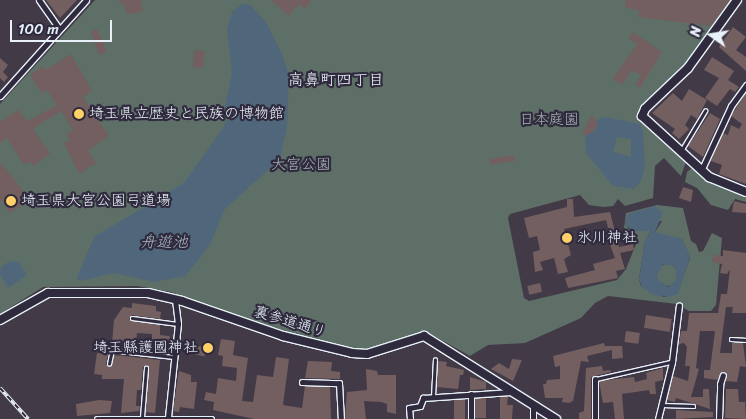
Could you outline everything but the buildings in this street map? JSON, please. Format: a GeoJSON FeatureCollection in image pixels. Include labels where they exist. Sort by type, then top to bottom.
{"type":"FeatureCollection","features":[{"type":"Feature","properties":{"kind":"street"},"geometry":{"type":"LineString","coordinates":[[39,0],[59,29]]}},
{"type":"Feature","properties":{"kind":"street"},"geometry":{"type":"LineString","coordinates":[[0,96],[86,0]]}},
{"type":"Feature","properties":{"kind":"street"},"geometry":{"type":"LineString","coordinates":[[737,0],[688,68],[642,114],[643,119],[701,171],[727,187],[746,192]]}},
{"type":"Feature","properties":{"kind":"street"},"geometry":{"type":"LineString","coordinates":[[701,171],[731,106],[746,85]]}},
{"type":"Feature","properties":{"kind":"street","name":"裏参道通り"},"geometry":{"type":"LineString","coordinates":[[0,320],[48,293],[148,293],[175,299],[283,336],[352,353],[367,354],[418,337],[428,337],[556,419]]}},
{"type":"Feature","properties":{"kind":"street"},"geometry":{"type":"LineString","coordinates":[[166,417],[178,324],[175,299]]}},
{"type":"Feature","properties":{"kind":"street"},"geometry":{"type":"LineString","coordinates":[[658,419],[659,405],[672,362],[679,304]]}},
{"type":"Feature","properties":{"kind":"street"},"geometry":{"type":"LineString","coordinates":[[719,419],[720,384],[724,375]]}},
{"type":"Feature","properties":{"kind":"street"},"geometry":{"type":"LineString","coordinates":[[595,379],[595,419]]}},
{"type":"Feature","properties":{"kind":"street"},"geometry":{"type":"LineString","coordinates":[[302,382],[339,383],[341,419]]}},
{"type":"Feature","properties":{"kind":"street"},"geometry":{"type":"LineString","coordinates":[[410,419],[410,408],[420,406],[423,398],[514,392]]}},
{"type":"Feature","properties":{"kind":"street"},"geometry":{"type":"LineString","coordinates":[[471,394],[471,419]]}},
{"type":"Feature","properties":{"kind":"street"},"geometry":{"type":"LineString","coordinates":[[533,404],[533,419]]}},
{"type":"Feature","properties":{"kind":"street"},"geometry":{"type":"LineString","coordinates":[[97,419],[166,417],[211,419]]}},
{"type":"Feature","properties":{"kind":"lane"},"geometry":{"type":"LineString","coordinates":[[680,152],[706,111]]}},
{"type":"Feature","properties":{"kind":"lane"},"geometry":{"type":"LineString","coordinates":[[132,318],[178,324]]}},
{"type":"Feature","properties":{"kind":"lane"},"geometry":{"type":"LineString","coordinates":[[731,339],[746,340]]}},
{"type":"Feature","properties":{"kind":"lane"},"geometry":{"type":"LineString","coordinates":[[102,349],[174,357]]}},
{"type":"Feature","properties":{"kind":"lane"},"geometry":{"type":"LineString","coordinates":[[110,364],[112,350]]}},
{"type":"Feature","properties":{"kind":"lane"},"geometry":{"type":"LineString","coordinates":[[433,397],[435,360]]}},
{"type":"Feature","properties":{"kind":"lane"},"geometry":{"type":"LineString","coordinates":[[595,379],[672,362]]}},
{"type":"Feature","properties":{"kind":"lane"},"geometry":{"type":"LineString","coordinates":[[142,417],[146,368]]}},
{"type":"Feature","properties":{"kind":"lane"},"geometry":{"type":"LineString","coordinates":[[659,405],[693,406]]}},
{"type":"Feature","properties":{"kind":"green space","name":"大宮公園"},"geometry":{"type":"Polygon","coordinates":[[[95,0],[733,0],[673,81],[637,113],[639,120],[686,162],[681,176],[664,158],[655,166],[653,198],[625,206],[618,199],[613,206],[604,207],[589,205],[580,195],[510,214],[508,218],[524,298],[529,301],[617,280],[626,269],[638,239],[624,228],[626,213],[657,205],[683,208],[691,241],[696,244],[699,252],[703,251],[712,233],[722,238],[716,305],[711,311],[689,311],[677,304],[608,296],[595,303],[581,318],[525,343],[488,345],[470,356],[427,332],[361,351],[283,334],[171,292],[137,286],[43,287],[0,314],[0,104],[95,0]],[[662,221],[625,222],[629,230],[651,231],[645,242],[639,279],[641,286],[664,297],[677,294],[690,258],[682,239],[657,235],[655,232],[662,221]]]}},
{"type":"Feature","properties":{"kind":"green space"},"geometry":{"type":"Polygon","coordinates":[[[692,168],[712,183],[746,195],[746,202],[735,199],[728,210],[711,205],[697,188],[685,182],[687,172],[692,168]]]}},
{"type":"Feature","properties":{"kind":"green space"},"geometry":{"type":"Polygon","coordinates":[[[667,264],[675,267],[678,275],[675,283],[667,286],[659,283],[656,275],[659,267],[667,264]]]}},
{"type":"Feature","properties":{"kind":"water","name":"舟遊池"},"geometry":{"type":"Polygon","coordinates":[[[242,4],[250,5],[266,22],[283,56],[289,76],[287,127],[280,159],[225,209],[209,246],[185,276],[154,282],[114,273],[79,281],[77,278],[94,237],[184,183],[223,128],[227,119],[225,106],[232,72],[227,30],[232,12],[242,4]]]}},
{"type":"Feature","properties":{"kind":"water"},"geometry":{"type":"Polygon","coordinates":[[[605,117],[640,124],[643,131],[645,167],[641,181],[634,189],[613,186],[586,153],[585,134],[594,132],[598,124],[596,120],[605,117]],[[617,137],[613,152],[631,157],[631,139],[617,137]]]}},
{"type":"Feature","properties":{"kind":"water"},"geometry":{"type":"Polygon","coordinates":[[[655,206],[663,213],[655,232],[682,239],[690,257],[678,294],[668,297],[651,294],[642,287],[639,279],[645,242],[651,231],[632,231],[625,224],[628,214],[655,206]],[[663,264],[656,278],[668,287],[676,280],[674,266],[663,264]]]}},
{"type":"Feature","properties":{"kind":"water"},"geometry":{"type":"Polygon","coordinates":[[[10,261],[19,263],[27,275],[8,288],[0,274],[1,267],[10,261]]]}},
{"type":"Feature","properties":{"kind":"railway"},"geometry":{"type":"LineString","coordinates":[[0,388],[28,419]]}},
{"type":"Feature","properties":{"kind":"place","name":"埼玉県立歴史と民族の博物館"},"geometry":{"type":"Point","coordinates":[79,114]}},
{"type":"Feature","properties":{"kind":"place","name":"埼玉県大宮公園弓道場"},"geometry":{"type":"Point","coordinates":[11,201]}},
{"type":"Feature","properties":{"kind":"place","name":"氷川神社"},"geometry":{"type":"Point","coordinates":[567,238]}},
{"type":"Feature","properties":{"kind":"place","name":"埼玉縣護國神社"},"geometry":{"type":"Point","coordinates":[208,348]}},
{"type":"Feature","properties":{"kind":"district","name":"高鼻町四丁目"},"geometry":{"type":"Point","coordinates":[336,80]}},
{"type":"Feature","properties":{"kind":"park label","name":"日本庭園"},"geometry":{"type":"Point","coordinates":[549,120]}}]}
